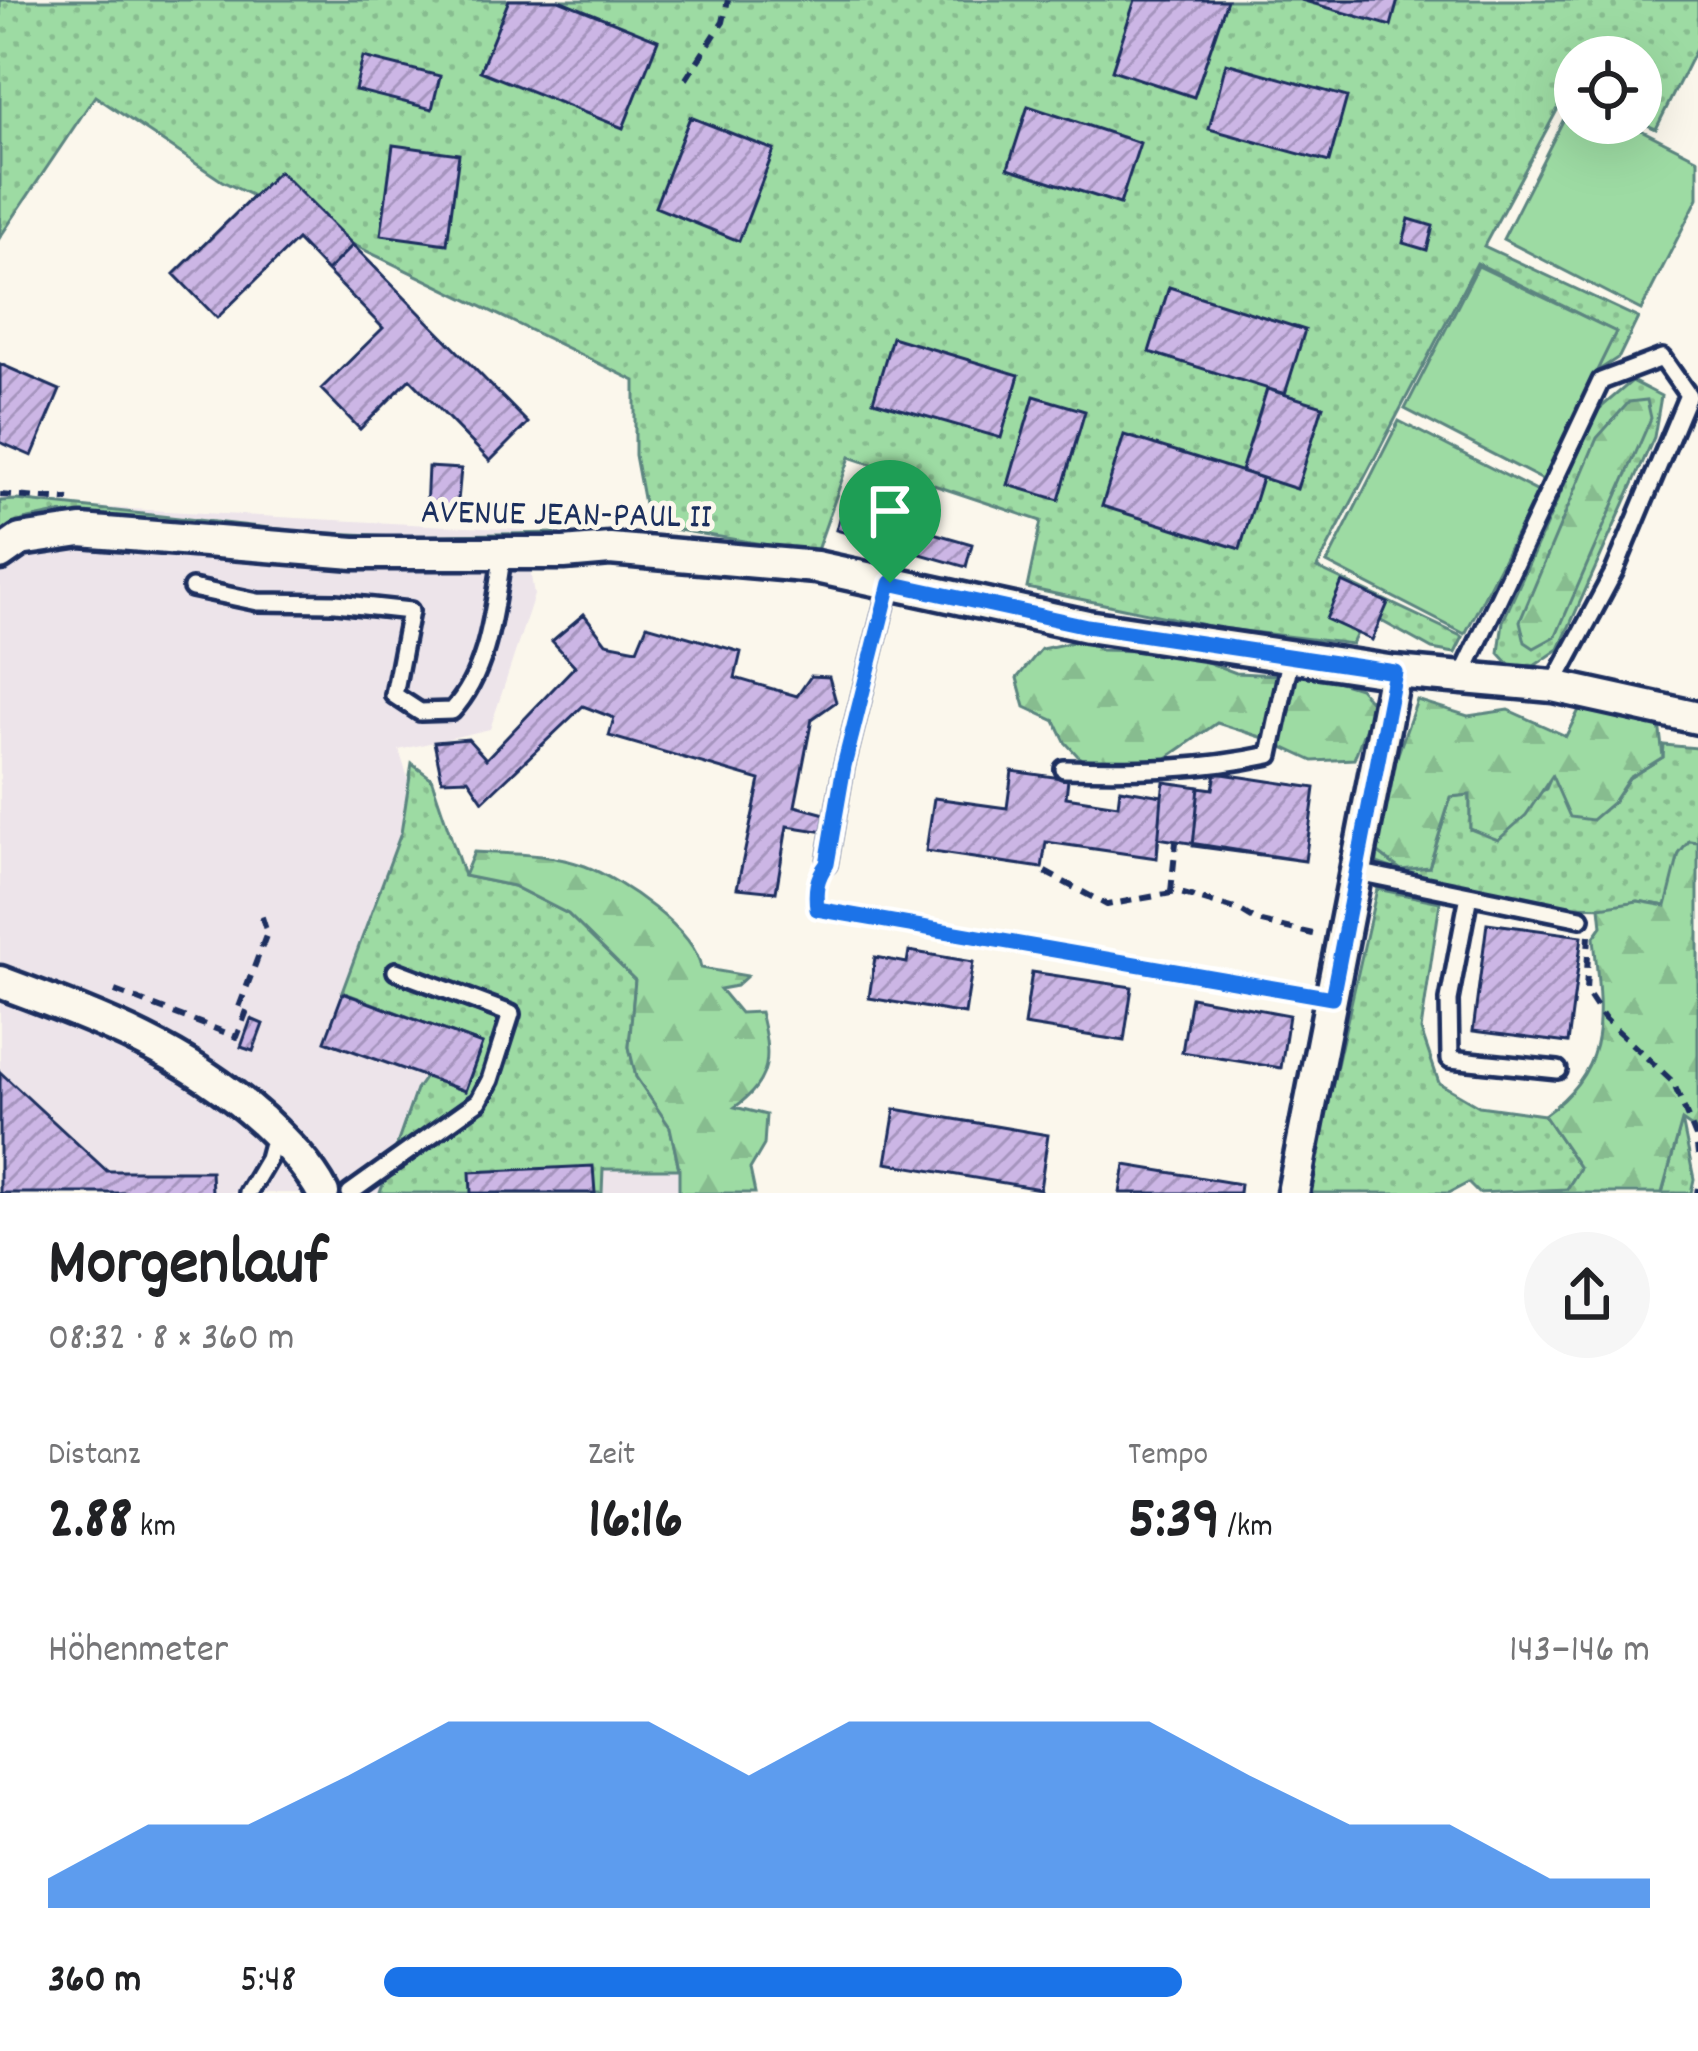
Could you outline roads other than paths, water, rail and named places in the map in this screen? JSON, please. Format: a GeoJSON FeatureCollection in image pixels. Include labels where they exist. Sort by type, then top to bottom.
{"type":"FeatureCollection","features":[{"type":"Feature","properties":{"kind":"street","name":"AVENUE JEAN-PAUL II"},"geometry":{"type":"LineString","coordinates":[[0,554],[20,540],[81,531],[354,553],[610,549],[816,566],[1087,626],[1395,672],[1553,686],[1698,718]]}},
{"type":"Feature","properties":{"kind":"street"},"geometry":{"type":"LineString","coordinates":[[1293,1193],[1395,672]]}},
{"type":"Feature","properties":{"kind":"street"},"geometry":{"type":"LineString","coordinates":[[0,982],[160,1046],[214,1079],[275,1133],[322,1193]]}},
{"type":"Feature","properties":{"kind":"lane"},"geometry":{"type":"LineString","coordinates":[[1461,678],[1601,381],[1662,358],[1688,395],[1614,572],[1553,686]]}},
{"type":"Feature","properties":{"kind":"lane"},"geometry":{"type":"LineString","coordinates":[[192,588],[258,602],[336,603],[410,611],[394,694],[420,712],[452,711],[467,694],[488,641],[503,553]]}},
{"type":"Feature","properties":{"kind":"lane"},"geometry":{"type":"LineString","coordinates":[[827,864],[844,766],[890,583]]}},
{"type":"Feature","properties":{"kind":"lane"},"geometry":{"type":"LineString","coordinates":[[1064,769],[1156,772],[1270,755],[1291,656]]}},
{"type":"Feature","properties":{"kind":"lane"},"geometry":{"type":"LineString","coordinates":[[1357,872],[1581,918]]}},
{"type":"Feature","properties":{"kind":"lane"},"geometry":{"type":"LineString","coordinates":[[1469,896],[1449,1000],[1450,1059],[1558,1070]]}},
{"type":"Feature","properties":{"kind":"lane"},"geometry":{"type":"LineString","coordinates":[[350,1193],[479,1101],[512,1014],[396,970]]}},
{"type":"Feature","properties":{"kind":"lane"},"geometry":{"type":"LineString","coordinates":[[248,1193],[268,1159],[275,1133]]}}]}
